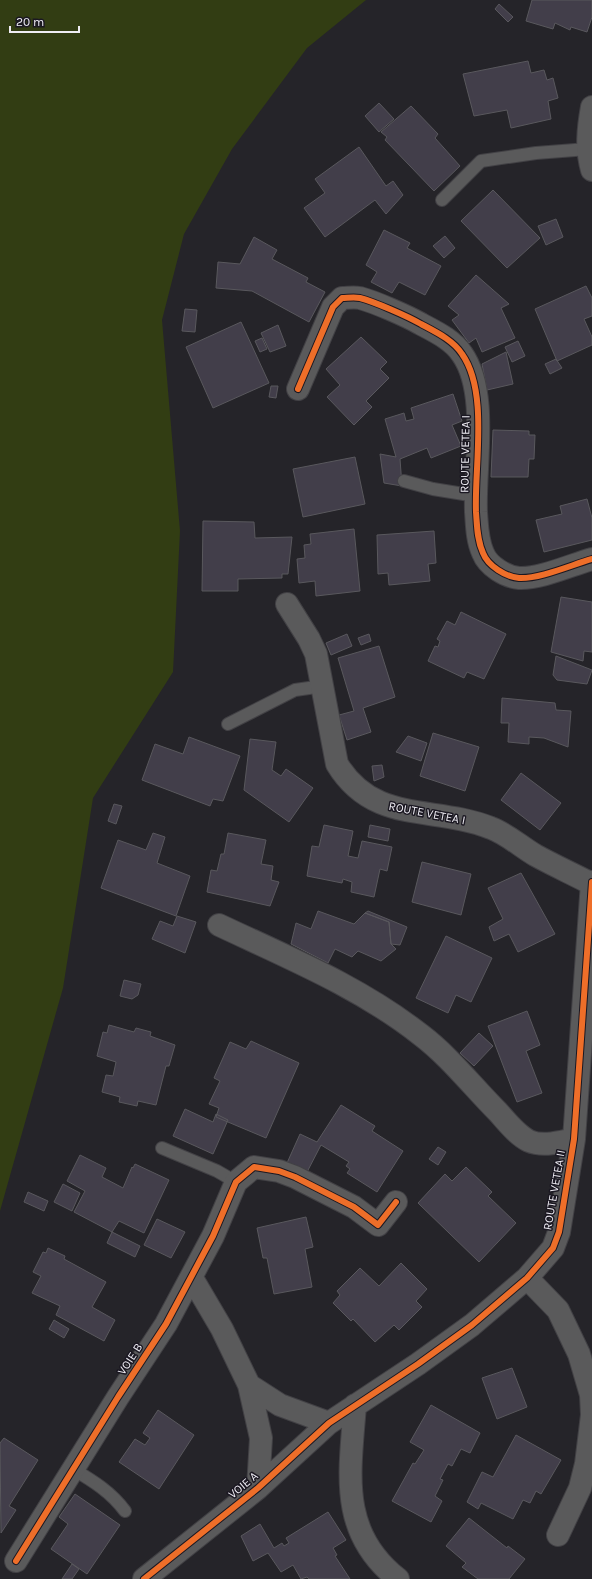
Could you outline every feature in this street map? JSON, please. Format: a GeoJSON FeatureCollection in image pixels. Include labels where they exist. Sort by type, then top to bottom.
{"type":"FeatureCollection","features":[{"type":"Feature","properties":{"kind":"street"},"geometry":{"type":"LineString","coordinates":[[590,159],[589,125],[592,107]]}},
{"type":"Feature","properties":{"kind":"street","name":"ROUTE VETEA I"},"geometry":{"type":"LineString","coordinates":[[298,389],[333,307],[342,298],[359,298],[414,320],[446,338],[462,353],[470,369],[476,390],[478,441],[476,496],[477,532],[483,554],[492,565],[504,573],[518,578],[535,576],[592,558]]}},
{"type":"Feature","properties":{"kind":"street","name":"ROUTE VETEA I"},"geometry":{"type":"LineString","coordinates":[[286,604],[309,639],[316,654],[337,764],[346,779],[371,799],[389,807],[466,820],[492,828],[513,839],[534,854],[592,883]]}},
{"type":"Feature","properties":{"kind":"street","name":"ROUTE VETEA II"},"geometry":{"type":"LineString","coordinates":[[355,1405],[418,1364],[472,1325],[527,1278],[553,1248],[559,1232],[574,1139],[592,883]]}},
{"type":"Feature","properties":{"kind":"street"},"geometry":{"type":"LineString","coordinates":[[219,925],[297,960],[365,996],[398,1017],[449,1059],[509,1124],[529,1141],[544,1145],[574,1139]]}},
{"type":"Feature","properties":{"kind":"street","name":"VOIE B"},"geometry":{"type":"LineString","coordinates":[[16,1561],[166,1324],[192,1278],[213,1236],[236,1182],[254,1167],[279,1171],[295,1177],[354,1207],[378,1225],[396,1202]]}},
{"type":"Feature","properties":{"kind":"street"},"geometry":{"type":"LineString","coordinates":[[192,1278],[228,1341],[250,1385],[261,1438],[258,1488]]}},
{"type":"Feature","properties":{"kind":"street"},"geometry":{"type":"LineString","coordinates":[[527,1278],[558,1310],[579,1354],[591,1395],[591,1431],[586,1464],[580,1488],[558,1535]]}},
{"type":"Feature","properties":{"kind":"street"},"geometry":{"type":"LineString","coordinates":[[250,1385],[280,1406],[329,1423]]}},
{"type":"Feature","properties":{"kind":"street"},"geometry":{"type":"LineString","coordinates":[[355,1405],[350,1470],[355,1520],[370,1552],[383,1567],[398,1579]]}},
{"type":"Feature","properties":{"kind":"street","name":"VOIE A"},"geometry":{"type":"LineString","coordinates":[[144,1579],[258,1488],[329,1423],[355,1405]]}},
{"type":"Feature","properties":{"kind":"lane"},"geometry":{"type":"LineString","coordinates":[[442,200],[481,161],[536,153],[590,159]]}},
{"type":"Feature","properties":{"kind":"lane"},"geometry":{"type":"LineString","coordinates":[[404,481],[433,489],[476,496]]}},
{"type":"Feature","properties":{"kind":"lane"},"geometry":{"type":"LineString","coordinates":[[228,724],[295,690],[323,686]]}},
{"type":"Feature","properties":{"kind":"lane"},"geometry":{"type":"LineString","coordinates":[[162,1148],[217,1171],[236,1182]]}},
{"type":"Feature","properties":{"kind":"lane"},"geometry":{"type":"LineString","coordinates":[[73,1469],[98,1484],[115,1498],[125,1511]]}},
{"type":"Feature","properties":{"kind":"green space"},"geometry":{"type":"Polygon","coordinates":[[[0,0],[366,0],[307,48],[232,149],[184,234],[162,320],[180,531],[173,672],[93,798],[63,988],[0,1211],[0,0]]]}},
{"type":"Feature","properties":{"kind":"building"},"geometry":{"type":"Polygon","coordinates":[[[532,0],[592,0],[592,17],[587,32],[571,27],[570,30],[555,23],[553,29],[526,21],[532,0]]]}},
{"type":"Feature","properties":{"kind":"building"},"geometry":{"type":"Polygon","coordinates":[[[499,4],[513,17],[508,22],[495,9],[499,4]]]}},
{"type":"Feature","properties":{"kind":"building"},"geometry":{"type":"Polygon","coordinates":[[[528,61],[531,73],[544,70],[547,80],[553,78],[558,98],[548,101],[551,119],[511,128],[507,110],[474,116],[463,74],[528,61]]]}},
{"type":"Feature","properties":{"kind":"building"},"geometry":{"type":"Polygon","coordinates":[[[379,103],[394,119],[379,132],[365,116],[379,103]]]}},
{"type":"Feature","properties":{"kind":"building"},"geometry":{"type":"Polygon","coordinates":[[[411,106],[438,134],[435,138],[460,166],[434,191],[385,140],[387,137],[381,132],[411,106]]]}},
{"type":"Feature","properties":{"kind":"building"},"geometry":{"type":"Polygon","coordinates":[[[359,147],[386,186],[393,181],[403,195],[386,214],[375,200],[325,237],[304,208],[325,193],[315,179],[359,147]]]}},
{"type":"Feature","properties":{"kind":"building"},"geometry":{"type":"Polygon","coordinates":[[[493,190],[540,238],[507,268],[461,221],[493,190]]]}},
{"type":"Feature","properties":{"kind":"building"},"geometry":{"type":"Polygon","coordinates":[[[556,219],[563,237],[546,245],[538,226],[556,219]]]}},
{"type":"Feature","properties":{"kind":"building"},"geometry":{"type":"Polygon","coordinates":[[[384,230],[410,243],[407,248],[441,266],[425,295],[399,282],[392,293],[371,282],[377,272],[366,265],[384,230]]]}},
{"type":"Feature","properties":{"kind":"building"},"geometry":{"type":"Polygon","coordinates":[[[445,236],[455,248],[444,258],[433,246],[445,236]]]}},
{"type":"Feature","properties":{"kind":"building"},"geometry":{"type":"Polygon","coordinates":[[[254,237],[277,250],[272,259],[308,278],[306,282],[325,292],[309,322],[252,291],[216,288],[218,262],[240,264],[254,237]]]}},
{"type":"Feature","properties":{"kind":"building"},"geometry":{"type":"Polygon","coordinates":[[[476,275],[509,304],[501,308],[515,338],[482,352],[476,338],[469,343],[452,320],[459,315],[448,306],[476,275]]]}},
{"type":"Feature","properties":{"kind":"building"},"geometry":{"type":"Polygon","coordinates":[[[586,286],[592,298],[592,316],[584,319],[592,337],[592,345],[557,361],[535,309],[586,286]]]}},
{"type":"Feature","properties":{"kind":"building"},"geometry":{"type":"Polygon","coordinates":[[[185,309],[197,310],[195,332],[182,331],[185,309]]]}},
{"type":"Feature","properties":{"kind":"building"},"geometry":{"type":"Polygon","coordinates":[[[241,322],[269,383],[213,408],[186,347],[241,322]]]}},
{"type":"Feature","properties":{"kind":"building"},"geometry":{"type":"Polygon","coordinates":[[[278,325],[286,346],[270,352],[261,333],[278,325]]]}},
{"type":"Feature","properties":{"kind":"building"},"geometry":{"type":"Polygon","coordinates":[[[361,337],[387,362],[380,369],[389,378],[366,401],[372,407],[354,425],[327,397],[340,385],[326,369],[361,337]]]}},
{"type":"Feature","properties":{"kind":"building"},"geometry":{"type":"Polygon","coordinates":[[[262,338],[267,349],[260,352],[255,341],[262,338]]]}},
{"type":"Feature","properties":{"kind":"building"},"geometry":{"type":"Polygon","coordinates":[[[518,341],[525,356],[512,362],[505,347],[518,341]]]}},
{"type":"Feature","properties":{"kind":"building"},"geometry":{"type":"Polygon","coordinates":[[[506,352],[513,384],[487,390],[482,364],[506,352]]]}},
{"type":"Feature","properties":{"kind":"building"},"geometry":{"type":"Polygon","coordinates":[[[556,359],[562,368],[550,374],[545,364],[556,359]]]}},
{"type":"Feature","properties":{"kind":"building"},"geometry":{"type":"Polygon","coordinates":[[[271,386],[278,386],[276,398],[269,397],[271,386]]]}},
{"type":"Feature","properties":{"kind":"building"},"geometry":{"type":"Polygon","coordinates":[[[453,394],[462,421],[452,425],[461,446],[431,458],[427,448],[400,459],[402,486],[384,483],[380,454],[396,457],[385,419],[404,413],[406,421],[414,419],[411,408],[453,394]]]}},
{"type":"Feature","properties":{"kind":"building"},"geometry":{"type":"Polygon","coordinates":[[[493,430],[529,431],[529,435],[535,435],[534,459],[529,459],[528,477],[491,477],[493,430]]]}},
{"type":"Feature","properties":{"kind":"building"},"geometry":{"type":"Polygon","coordinates":[[[355,457],[365,504],[303,517],[293,469],[355,457]]]}},
{"type":"Feature","properties":{"kind":"building"},"geometry":{"type":"Polygon","coordinates":[[[587,499],[592,518],[592,540],[544,552],[536,520],[562,514],[560,506],[587,499]]]}},
{"type":"Feature","properties":{"kind":"building"},"geometry":{"type":"Polygon","coordinates":[[[203,521],[254,522],[255,538],[292,537],[288,574],[282,574],[282,578],[238,579],[238,591],[202,591],[203,521]]]}},
{"type":"Feature","properties":{"kind":"building"},"geometry":{"type":"Polygon","coordinates":[[[354,529],[360,591],[316,596],[315,581],[299,583],[297,559],[305,558],[304,545],[311,544],[310,534],[354,529]]]}},
{"type":"Feature","properties":{"kind":"building"},"geometry":{"type":"Polygon","coordinates":[[[434,531],[436,563],[428,564],[430,581],[389,585],[388,573],[378,574],[377,535],[434,531]]]}},
{"type":"Feature","properties":{"kind":"building"},"geometry":{"type":"Polygon","coordinates":[[[561,597],[592,602],[592,652],[584,651],[583,661],[551,652],[561,597]]]}},
{"type":"Feature","properties":{"kind":"building"},"geometry":{"type":"Polygon","coordinates":[[[461,612],[506,634],[484,679],[467,672],[464,678],[428,661],[435,646],[438,647],[440,641],[437,639],[447,621],[455,625],[461,612]]]}},
{"type":"Feature","properties":{"kind":"building"},"geometry":{"type":"Polygon","coordinates":[[[347,634],[352,646],[331,655],[326,643],[347,634]]]}},
{"type":"Feature","properties":{"kind":"building"},"geometry":{"type":"Polygon","coordinates":[[[369,634],[371,641],[361,645],[358,638],[369,634]]]}},
{"type":"Feature","properties":{"kind":"building"},"geometry":{"type":"Polygon","coordinates":[[[379,646],[395,697],[363,708],[371,732],[347,740],[339,715],[354,711],[338,658],[379,646]]]}},
{"type":"Feature","properties":{"kind":"building"},"geometry":{"type":"Polygon","coordinates":[[[556,656],[592,670],[587,684],[557,680],[553,675],[556,656]]]}},
{"type":"Feature","properties":{"kind":"building"},"geometry":{"type":"Polygon","coordinates":[[[502,698],[555,703],[556,710],[571,711],[568,747],[544,738],[529,737],[529,744],[508,742],[509,723],[501,723],[502,698]]]}},
{"type":"Feature","properties":{"kind":"building"},"geometry":{"type":"Polygon","coordinates":[[[433,733],[479,747],[465,791],[420,776],[433,733]]]}},
{"type":"Feature","properties":{"kind":"building"},"geometry":{"type":"Polygon","coordinates":[[[408,736],[427,743],[421,761],[396,752],[408,736]]]}},
{"type":"Feature","properties":{"kind":"building"},"geometry":{"type":"Polygon","coordinates":[[[189,737],[240,756],[223,801],[213,799],[210,806],[142,780],[155,744],[183,754],[189,737]]]}},
{"type":"Feature","properties":{"kind":"building"},"geometry":{"type":"Polygon","coordinates":[[[250,739],[276,742],[272,770],[281,776],[286,769],[313,788],[289,822],[244,790],[250,739]]]}},
{"type":"Feature","properties":{"kind":"building"},"geometry":{"type":"Polygon","coordinates":[[[382,765],[384,777],[374,781],[372,766],[382,765]]]}},
{"type":"Feature","properties":{"kind":"building"},"geometry":{"type":"Polygon","coordinates":[[[521,773],[561,803],[540,830],[501,800],[521,773]]]}},
{"type":"Feature","properties":{"kind":"building"},"geometry":{"type":"Polygon","coordinates":[[[114,804],[122,806],[116,824],[108,821],[114,804]]]}},
{"type":"Feature","properties":{"kind":"building"},"geometry":{"type":"Polygon","coordinates":[[[324,825],[353,831],[348,856],[358,858],[362,841],[392,847],[387,871],[380,869],[374,897],[351,892],[352,882],[343,879],[342,883],[307,876],[312,846],[319,847],[324,825]]]}},
{"type":"Feature","properties":{"kind":"building"},"geometry":{"type":"Polygon","coordinates":[[[370,825],[390,829],[388,841],[368,837],[370,825]]]}},
{"type":"Feature","properties":{"kind":"building"},"geometry":{"type":"Polygon","coordinates":[[[153,833],[165,837],[157,863],[190,876],[176,916],[101,888],[118,840],[146,850],[153,833]]]}},
{"type":"Feature","properties":{"kind":"building"},"geometry":{"type":"Polygon","coordinates":[[[228,833],[266,840],[261,864],[273,866],[271,880],[279,882],[270,906],[207,892],[211,870],[217,871],[221,854],[224,854],[228,833]]]}},
{"type":"Feature","properties":{"kind":"building"},"geometry":{"type":"Polygon","coordinates":[[[422,862],[471,874],[461,915],[412,902],[422,862]]]}},
{"type":"Feature","properties":{"kind":"building"},"geometry":{"type":"Polygon","coordinates":[[[521,873],[555,934],[518,952],[509,934],[494,941],[489,927],[503,919],[488,888],[521,873]]]}},
{"type":"Feature","properties":{"kind":"building"},"geometry":{"type":"Polygon","coordinates":[[[318,911],[354,924],[365,913],[389,922],[391,944],[396,949],[381,961],[358,951],[352,957],[335,949],[328,963],[291,944],[296,923],[311,929],[318,911]]]}},
{"type":"Feature","properties":{"kind":"building"},"geometry":{"type":"Polygon","coordinates":[[[368,911],[407,927],[400,945],[391,944],[389,922],[365,913],[368,911]]]}},
{"type":"Feature","properties":{"kind":"building"},"geometry":{"type":"Polygon","coordinates":[[[177,916],[196,922],[185,953],[152,939],[160,921],[173,926],[177,916]]]}},
{"type":"Feature","properties":{"kind":"building"},"geometry":{"type":"Polygon","coordinates":[[[446,936],[492,958],[471,1002],[456,995],[448,1013],[416,998],[446,936]]]}},
{"type":"Feature","properties":{"kind":"building"},"geometry":{"type":"Polygon","coordinates":[[[124,980],[141,984],[138,995],[132,999],[120,996],[124,980]]]}},
{"type":"Feature","properties":{"kind":"building"},"geometry":{"type":"Polygon","coordinates":[[[527,1011],[540,1045],[526,1051],[542,1093],[517,1102],[488,1026],[527,1011]]]}},
{"type":"Feature","properties":{"kind":"building"},"geometry":{"type":"Polygon","coordinates":[[[109,1025],[134,1032],[136,1028],[151,1032],[150,1036],[175,1045],[169,1066],[166,1066],[156,1105],[138,1101],[137,1106],[119,1102],[120,1097],[102,1092],[106,1075],[113,1076],[116,1062],[97,1056],[103,1032],[107,1033],[109,1025]]]}},
{"type":"Feature","properties":{"kind":"building"},"geometry":{"type":"Polygon","coordinates":[[[479,1033],[493,1046],[474,1066],[460,1053],[479,1033]]]}},
{"type":"Feature","properties":{"kind":"building"},"geometry":{"type":"Polygon","coordinates":[[[251,1041],[299,1063],[266,1138],[216,1117],[219,1108],[209,1104],[220,1081],[214,1078],[230,1042],[246,1049],[251,1041]]]}},
{"type":"Feature","properties":{"kind":"building"},"geometry":{"type":"Polygon","coordinates":[[[341,1105],[375,1126],[372,1131],[403,1151],[377,1192],[347,1173],[350,1169],[346,1166],[349,1162],[321,1145],[306,1174],[287,1163],[300,1134],[317,1142],[341,1105]]]}},
{"type":"Feature","properties":{"kind":"building"},"geometry":{"type":"Polygon","coordinates":[[[185,1109],[213,1122],[216,1114],[228,1120],[213,1154],[173,1136],[185,1109]]]}},
{"type":"Feature","properties":{"kind":"building"},"geometry":{"type":"Polygon","coordinates":[[[438,1147],[446,1152],[438,1165],[429,1159],[438,1147]]]}},
{"type":"Feature","properties":{"kind":"building"},"geometry":{"type":"Polygon","coordinates":[[[80,1155],[106,1168],[102,1177],[123,1188],[132,1167],[133,1168],[135,1164],[169,1180],[144,1233],[119,1221],[112,1232],[74,1212],[85,1191],[67,1181],[80,1155]]]}},
{"type":"Feature","properties":{"kind":"building"},"geometry":{"type":"Polygon","coordinates":[[[466,1167],[492,1192],[488,1196],[516,1223],[479,1262],[418,1203],[445,1174],[452,1181],[466,1167]]]}},
{"type":"Feature","properties":{"kind":"building"},"geometry":{"type":"Polygon","coordinates":[[[63,1184],[80,1193],[72,1211],[54,1202],[63,1184]]]}},
{"type":"Feature","properties":{"kind":"building"},"geometry":{"type":"Polygon","coordinates":[[[28,1192],[48,1201],[44,1211],[24,1202],[28,1192]]]}},
{"type":"Feature","properties":{"kind":"building"},"geometry":{"type":"Polygon","coordinates":[[[306,1217],[313,1247],[305,1249],[312,1287],[274,1294],[267,1258],[263,1258],[257,1228],[306,1217]]]}},
{"type":"Feature","properties":{"kind":"building"},"geometry":{"type":"Polygon","coordinates":[[[157,1219],[185,1232],[171,1258],[144,1245],[157,1219]]]}},
{"type":"Feature","properties":{"kind":"building"},"geometry":{"type":"Polygon","coordinates":[[[112,1232],[140,1246],[135,1257],[107,1243],[112,1232]]]}},
{"type":"Feature","properties":{"kind":"building"},"geometry":{"type":"Polygon","coordinates":[[[48,1248],[65,1256],[64,1259],[106,1282],[92,1307],[115,1320],[104,1341],[56,1315],[60,1306],[32,1293],[41,1276],[33,1272],[43,1252],[46,1253],[48,1248]]]}},
{"type":"Feature","properties":{"kind":"building"},"geometry":{"type":"Polygon","coordinates":[[[401,1263],[427,1289],[416,1301],[422,1307],[399,1330],[394,1325],[375,1342],[353,1319],[351,1321],[333,1303],[340,1295],[337,1291],[360,1268],[379,1286],[401,1263]]]}},
{"type":"Feature","properties":{"kind":"building"},"geometry":{"type":"Polygon","coordinates":[[[54,1320],[69,1329],[64,1338],[49,1329],[54,1320]]]}},
{"type":"Feature","properties":{"kind":"building"},"geometry":{"type":"Polygon","coordinates":[[[512,1368],[527,1407],[497,1419],[482,1378],[512,1368]]]}},
{"type":"Feature","properties":{"kind":"building"},"geometry":{"type":"Polygon","coordinates":[[[431,1405],[480,1433],[470,1453],[461,1449],[452,1466],[448,1464],[440,1479],[443,1480],[435,1496],[442,1501],[431,1522],[392,1501],[413,1463],[415,1464],[424,1450],[410,1442],[431,1405]]]}},
{"type":"Feature","properties":{"kind":"building"},"geometry":{"type":"Polygon","coordinates":[[[158,1410],[194,1435],[159,1489],[119,1462],[135,1439],[145,1445],[150,1438],[143,1433],[158,1410]]]}},
{"type":"Feature","properties":{"kind":"building"},"geometry":{"type":"Polygon","coordinates":[[[516,1435],[561,1460],[541,1494],[536,1491],[530,1503],[523,1500],[513,1519],[481,1503],[478,1509],[467,1502],[482,1472],[493,1477],[516,1435]]]}},
{"type":"Feature","properties":{"kind":"building"},"geometry":{"type":"Polygon","coordinates":[[[4,1438],[38,1460],[9,1506],[16,1510],[1,1533],[0,1443],[4,1438]]]}},
{"type":"Feature","properties":{"kind":"building"},"geometry":{"type":"Polygon","coordinates":[[[75,1494],[120,1525],[87,1574],[51,1549],[68,1524],[59,1517],[75,1494]]]}},
{"type":"Feature","properties":{"kind":"building"},"geometry":{"type":"Polygon","coordinates":[[[328,1512],[346,1540],[333,1548],[337,1555],[335,1556],[350,1579],[309,1579],[307,1577],[301,1579],[293,1565],[281,1572],[268,1553],[253,1561],[241,1536],[260,1524],[274,1548],[282,1543],[284,1546],[289,1543],[286,1538],[328,1512]]]}},
{"type":"Feature","properties":{"kind":"building"},"geometry":{"type":"Polygon","coordinates":[[[469,1518],[507,1548],[508,1546],[525,1559],[509,1579],[478,1579],[462,1567],[466,1563],[446,1546],[469,1518]]]}},
{"type":"Feature","properties":{"kind":"building"},"geometry":{"type":"Polygon","coordinates":[[[72,1564],[79,1569],[72,1579],[62,1579],[72,1564]]]}},
{"type":"Feature","properties":{"kind":"cycle path"},"geometry":{"type":"LineString","coordinates":[[298,389],[333,307],[342,298],[360,298],[374,303],[408,317],[438,333],[449,340],[462,354],[470,370],[475,388],[478,409],[476,512],[478,538],[485,558],[503,573],[519,578],[546,574],[592,559]]}},
{"type":"Feature","properties":{"kind":"cycle path"},"geometry":{"type":"LineString","coordinates":[[144,1579],[258,1488],[329,1423],[418,1364],[472,1325],[527,1278],[553,1248],[559,1232],[574,1139],[592,882]]}},
{"type":"Feature","properties":{"kind":"cycle path"},"geometry":{"type":"LineString","coordinates":[[16,1561],[118,1397],[166,1324],[213,1236],[236,1182],[254,1167],[279,1171],[295,1177],[354,1207],[378,1225],[396,1202]]}}]}
